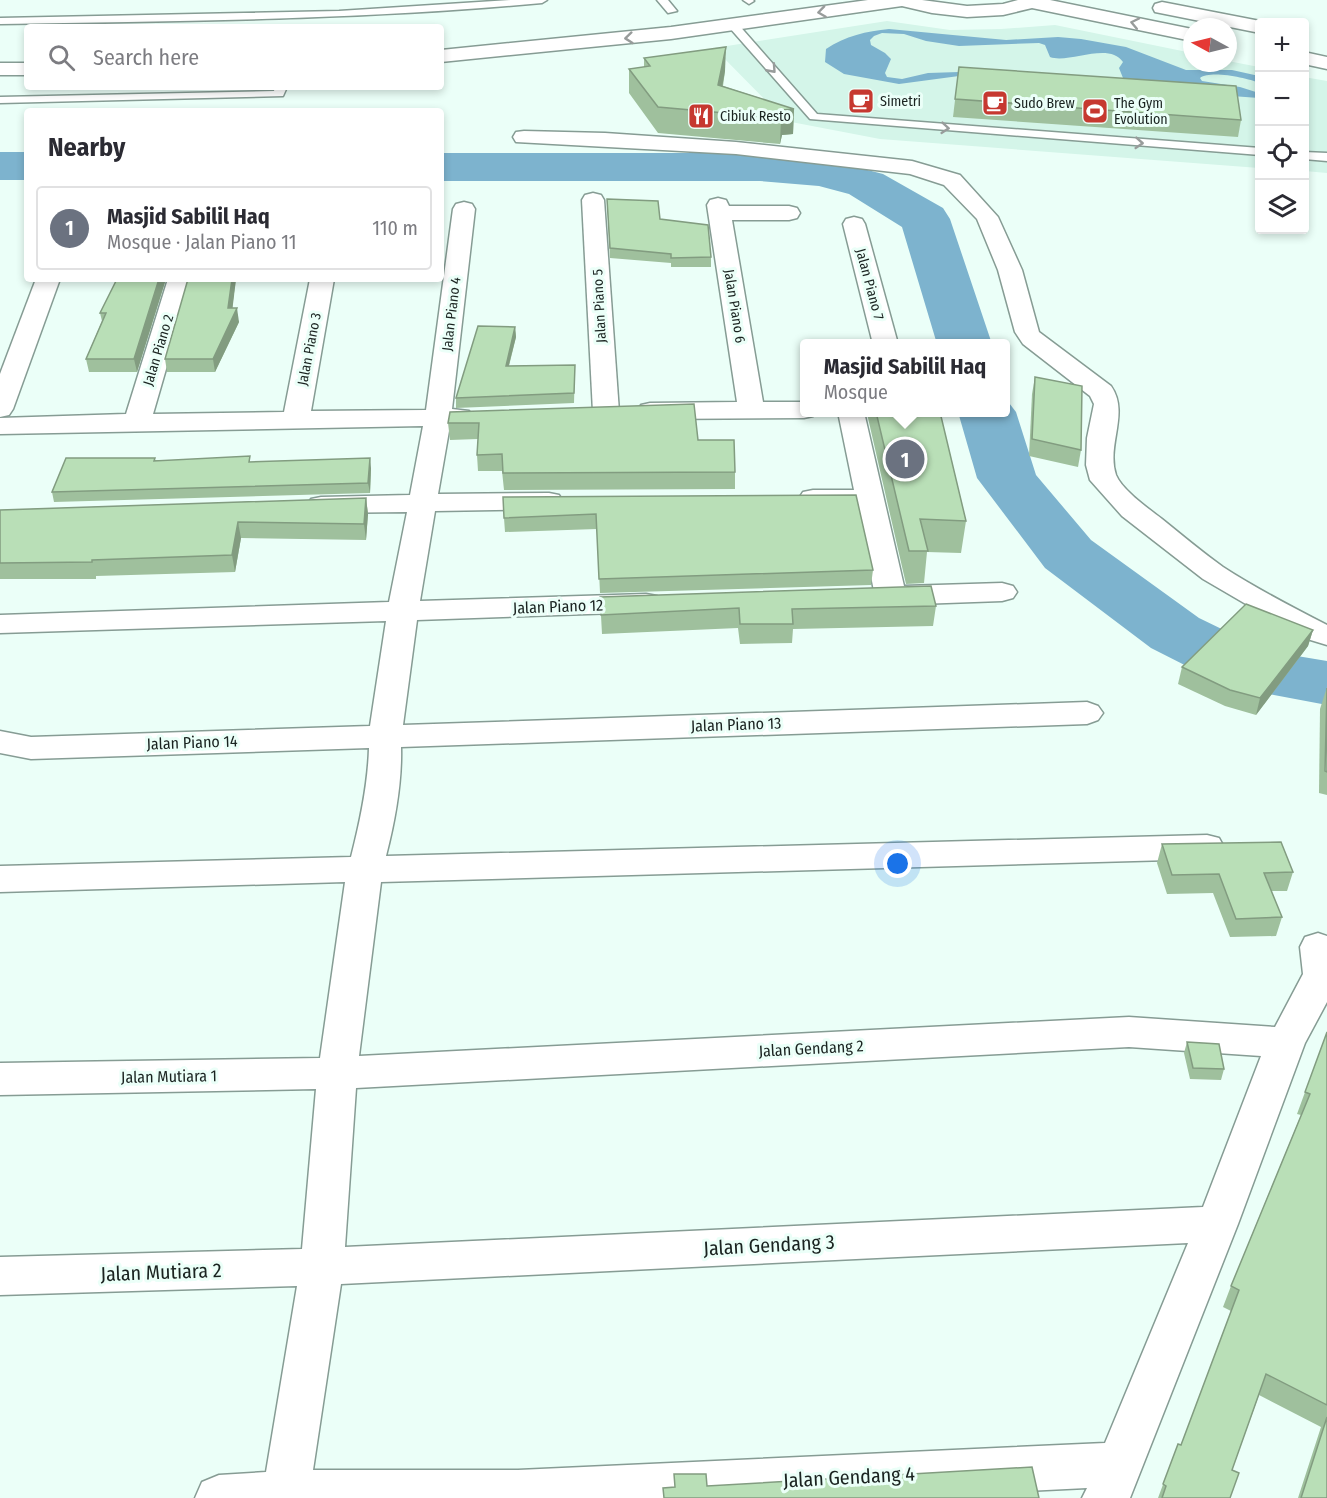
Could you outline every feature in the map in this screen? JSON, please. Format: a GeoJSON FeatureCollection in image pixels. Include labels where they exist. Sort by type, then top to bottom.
{"type":"FeatureCollection","features":[{"type":"Feature","properties":{"kind":"street"},"geometry":{"type":"LineString","coordinates":[[444,56],[671,33],[900,0],[933,8],[969,11],[1004,9],[1033,1],[1183,33]]}},
{"type":"Feature","properties":{"kind":"street"},"geometry":{"type":"LineString","coordinates":[[1144,4],[1255,26]]}},
{"type":"Feature","properties":{"kind":"street"},"geometry":{"type":"LineString","coordinates":[[671,33],[662,8],[692,9]]}},
{"type":"Feature","properties":{"kind":"street"},"geometry":{"type":"LineString","coordinates":[[1309,59],[1327,63]]}},
{"type":"Feature","properties":{"kind":"street"},"geometry":{"type":"LineString","coordinates":[[0,69],[24,69]]}},
{"type":"Feature","properties":{"kind":"street"},"geometry":{"type":"LineString","coordinates":[[524,137],[605,139],[736,148],[912,168],[952,180],[987,217],[1010,270],[1024,322],[1032,339],[1102,392],[1107,405],[1100,456],[1104,480],[1132,510],[1213,573],[1315,631],[1327,635]]}},
{"type":"Feature","properties":{"kind":"street","name":"Jalan Piano 5"},"geometry":{"type":"LineString","coordinates":[[593,200],[594,412],[751,408]]}},
{"type":"Feature","properties":{"kind":"street","name":"Jalan Piano 4"},"geometry":{"type":"LineString","coordinates":[[286,1495],[322,1267],[337,1073],[403,610],[438,418],[464,209]]}},
{"type":"Feature","properties":{"kind":"street","name":"Jalan Piano 6"},"geometry":{"type":"LineString","coordinates":[[751,408],[719,209],[789,213]]}},
{"type":"Feature","properties":{"kind":"street","name":"Jalan Piano 7"},"geometry":{"type":"LineString","coordinates":[[854,224],[885,339]]}},
{"type":"Feature","properties":{"kind":"street"},"geometry":{"type":"LineString","coordinates":[[0,409],[47,282]]}},
{"type":"Feature","properties":{"kind":"street","name":"Jalan Piano 2"},"geometry":{"type":"LineString","coordinates":[[137,422],[179,282]]}},
{"type":"Feature","properties":{"kind":"street","name":"Jalan Piano 3"},"geometry":{"type":"LineString","coordinates":[[296,419],[321,282]]}},
{"type":"Feature","properties":{"kind":"street"},"geometry":{"type":"LineString","coordinates":[[751,408],[800,410]]}},
{"type":"Feature","properties":{"kind":"street"},"geometry":{"type":"LineString","coordinates":[[0,426],[486,416]]}},
{"type":"Feature","properties":{"kind":"street"},"geometry":{"type":"LineString","coordinates":[[852,417],[868,498],[879,596],[1002,592]]}},
{"type":"Feature","properties":{"kind":"street"},"geometry":{"type":"LineString","coordinates":[[786,498],[868,498]]}},
{"type":"Feature","properties":{"kind":"street"},"geometry":{"type":"LineString","coordinates":[[293,506],[575,501]]}},
{"type":"Feature","properties":{"kind":"street","name":"Jalan Piano 12"},"geometry":{"type":"LineString","coordinates":[[0,624],[677,602]]}},
{"type":"Feature","properties":{"kind":"street","name":"Jalan Piano 13"},"geometry":{"type":"LineString","coordinates":[[385,749],[1087,714]]}},
{"type":"Feature","properties":{"kind":"street","name":"Jalan Piano 14"},"geometry":{"type":"LineString","coordinates":[[0,742],[31,748],[385,749]]}},
{"type":"Feature","properties":{"kind":"street"},"geometry":{"type":"LineString","coordinates":[[0,879],[369,852],[1218,847]]}},
{"type":"Feature","properties":{"kind":"street"},"geometry":{"type":"LineString","coordinates":[[1112,1481],[1217,1224],[1286,1043],[1322,974],[1318,947]]}},
{"type":"Feature","properties":{"kind":"street","name":"Jalan Gendang 2"},"geometry":{"type":"LineString","coordinates":[[337,1073],[1129,1032],[1286,1043]]}},
{"type":"Feature","properties":{"kind":"street","name":"Jalan Mutiara 1"},"geometry":{"type":"LineString","coordinates":[[0,1079],[337,1073]]}},
{"type":"Feature","properties":{"kind":"street","name":"Jalan Gendang 3"},"geometry":{"type":"LineString","coordinates":[[322,1267],[1217,1224]]}},
{"type":"Feature","properties":{"kind":"street","name":"Jalan Mutiara 2"},"geometry":{"type":"LineString","coordinates":[[0,1276],[322,1267]]}},
{"type":"Feature","properties":{"kind":"street","name":"Jalan Gendang 4"},"geometry":{"type":"LineString","coordinates":[[219,1498],[286,1495],[517,1495],[1112,1481]]}},
{"type":"Feature","properties":{"kind":"lane"},"geometry":{"type":"LineString","coordinates":[[0,21],[356,13],[448,9],[542,0]]}},
{"type":"Feature","properties":{"kind":"lane"},"geometry":{"type":"LineString","coordinates":[[733,25],[814,117],[1255,152]]}},
{"type":"Feature","properties":{"kind":"lane"},"geometry":{"type":"LineString","coordinates":[[0,100],[279,94],[280,90]]}},
{"type":"Feature","properties":{"kind":"lane"},"geometry":{"type":"LineString","coordinates":[[1309,155],[1327,157]]}},
{"type":"Feature","properties":{"kind":"shaded area"},"geometry":{"type":"Polygon","coordinates":[[[887,21],[950,30],[1055,25],[1183,51],[1183,72],[1237,72],[1237,63],[1255,66],[1255,168],[880,139],[786,121],[714,48],[887,21]]]}},
{"type":"Feature","properties":{"kind":"shaded area"},"geometry":{"type":"Polygon","coordinates":[[[1309,78],[1327,81],[1327,173],[1309,171],[1309,78]]]}},
{"type":"Feature","properties":{"kind":"water"},"geometry":{"type":"Polygon","coordinates":[[[889,29],[1006,40],[1058,37],[1081,39],[1126,47],[1183,69],[1183,72],[1237,71],[1255,75],[1255,82],[1220,75],[1200,78],[1202,81],[1255,92],[1255,98],[959,76],[899,84],[844,74],[825,62],[826,49],[856,35],[889,29]],[[882,33],[870,40],[871,45],[891,59],[885,73],[887,77],[902,79],[928,73],[959,72],[1125,83],[1119,68],[1123,62],[1117,56],[1108,53],[1058,58],[1050,57],[1045,45],[1039,43],[959,46],[926,41],[904,34],[882,33]]]}},
{"type":"Feature","properties":{"kind":"building"},"geometry":{"type":"Polygon","coordinates":[[[726,47],[718,85],[794,109],[783,110],[781,118],[658,107],[629,69],[650,66],[644,58],[726,47]]]}},
{"type":"Feature","properties":{"kind":"building"},"geometry":{"type":"Polygon","coordinates":[[[959,67],[1236,86],[1241,120],[955,99],[959,67]]]}},
{"type":"Feature","properties":{"kind":"building"},"geometry":{"type":"Polygon","coordinates":[[[607,199],[658,201],[660,219],[708,225],[711,257],[671,258],[671,254],[610,248],[607,199]]]}},
{"type":"Feature","properties":{"kind":"building"},"geometry":{"type":"Polygon","coordinates":[[[116,282],[158,282],[134,359],[86,359],[106,313],[100,313],[116,282]]]}},
{"type":"Feature","properties":{"kind":"building"},"geometry":{"type":"Polygon","coordinates":[[[187,282],[232,282],[228,308],[237,308],[213,359],[165,359],[187,282]]]}},
{"type":"Feature","properties":{"kind":"building"},"geometry":{"type":"Polygon","coordinates":[[[478,326],[515,327],[506,366],[575,365],[574,393],[456,398],[478,326]]]}},
{"type":"Feature","properties":{"kind":"building"},"geometry":{"type":"Polygon","coordinates":[[[1035,377],[1082,386],[1081,450],[1032,439],[1035,377]]]}},
{"type":"Feature","properties":{"kind":"building"},"geometry":{"type":"Polygon","coordinates":[[[694,404],[698,440],[734,440],[735,472],[503,473],[502,454],[477,455],[479,423],[448,423],[450,412],[694,404]]]}},
{"type":"Feature","properties":{"kind":"building"},"geometry":{"type":"Polygon","coordinates":[[[877,417],[941,417],[966,521],[920,519],[928,551],[909,551],[877,417]]]}},
{"type":"Feature","properties":{"kind":"building"},"geometry":{"type":"Polygon","coordinates":[[[250,456],[249,462],[370,458],[368,483],[52,492],[66,458],[155,458],[154,461],[250,456]]]}},
{"type":"Feature","properties":{"kind":"building"},"geometry":{"type":"Polygon","coordinates":[[[856,495],[873,570],[599,579],[596,514],[504,518],[503,497],[856,495]]]}},
{"type":"Feature","properties":{"kind":"building"},"geometry":{"type":"Polygon","coordinates":[[[366,498],[364,524],[238,522],[232,555],[92,560],[92,562],[0,563],[0,510],[366,498]]]}},
{"type":"Feature","properties":{"kind":"building"},"geometry":{"type":"Polygon","coordinates":[[[931,586],[936,606],[792,609],[793,624],[740,624],[739,608],[601,615],[600,597],[931,586]]]}},
{"type":"Feature","properties":{"kind":"building"},"geometry":{"type":"Polygon","coordinates":[[[1246,604],[1313,630],[1260,698],[1230,690],[1182,667],[1246,604]]]}},
{"type":"Feature","properties":{"kind":"building"},"geometry":{"type":"Polygon","coordinates":[[[1327,688],[1327,772],[1325,771],[1327,688]]]}},
{"type":"Feature","properties":{"kind":"building"},"geometry":{"type":"Polygon","coordinates":[[[1281,842],[1293,872],[1264,873],[1282,917],[1236,919],[1219,874],[1172,875],[1162,844],[1281,842]]]}},
{"type":"Feature","properties":{"kind":"building"},"geometry":{"type":"Polygon","coordinates":[[[1327,1032],[1327,1405],[1266,1374],[1232,1470],[1239,1473],[1230,1498],[1162,1498],[1166,1486],[1163,1484],[1178,1444],[1181,1445],[1239,1290],[1231,1286],[1310,1094],[1305,1092],[1327,1032]]]}},
{"type":"Feature","properties":{"kind":"building"},"geometry":{"type":"Polygon","coordinates":[[[1187,1042],[1219,1044],[1224,1069],[1193,1068],[1187,1042]]]}},
{"type":"Feature","properties":{"kind":"building"},"geometry":{"type":"Polygon","coordinates":[[[1327,1417],[1327,1498],[1301,1498],[1327,1417]]]}},
{"type":"Feature","properties":{"kind":"building"},"geometry":{"type":"Polygon","coordinates":[[[1032,1467],[1039,1498],[664,1498],[663,1488],[675,1487],[674,1474],[706,1474],[707,1486],[1032,1467]]]}},
{"type":"Feature","properties":{"kind":"waterway"},"geometry":{"type":"LineString","coordinates":[[0,166],[24,166]]}},
{"type":"Feature","properties":{"kind":"waterway"},"geometry":{"type":"LineString","coordinates":[[444,167],[760,167],[821,172],[866,184],[925,219],[963,339]]}},
{"type":"Feature","properties":{"kind":"waterway"},"geometry":{"type":"LineString","coordinates":[[989,417],[1007,478],[1068,554],[1175,633],[1250,670],[1327,683]]}},
{"type":"Feature","properties":{"kind":"place","name":"Simetri"},"geometry":{"type":"Point","coordinates":[861,101]}},
{"type":"Feature","properties":{"kind":"place","name":"Sudo Brew"},"geometry":{"type":"Point","coordinates":[995,103]}},
{"type":"Feature","properties":{"kind":"place","name":"The Gym Evolution"},"geometry":{"type":"Point","coordinates":[1095,111]}},
{"type":"Feature","properties":{"kind":"place","name":"Cibiuk Resto"},"geometry":{"type":"Point","coordinates":[701,116]}},
{"type":"Feature","properties":{"kind":"place","name":"Masjid Sabilil Haq"},"geometry":{"type":"Point","coordinates":[905,459]}}]}
